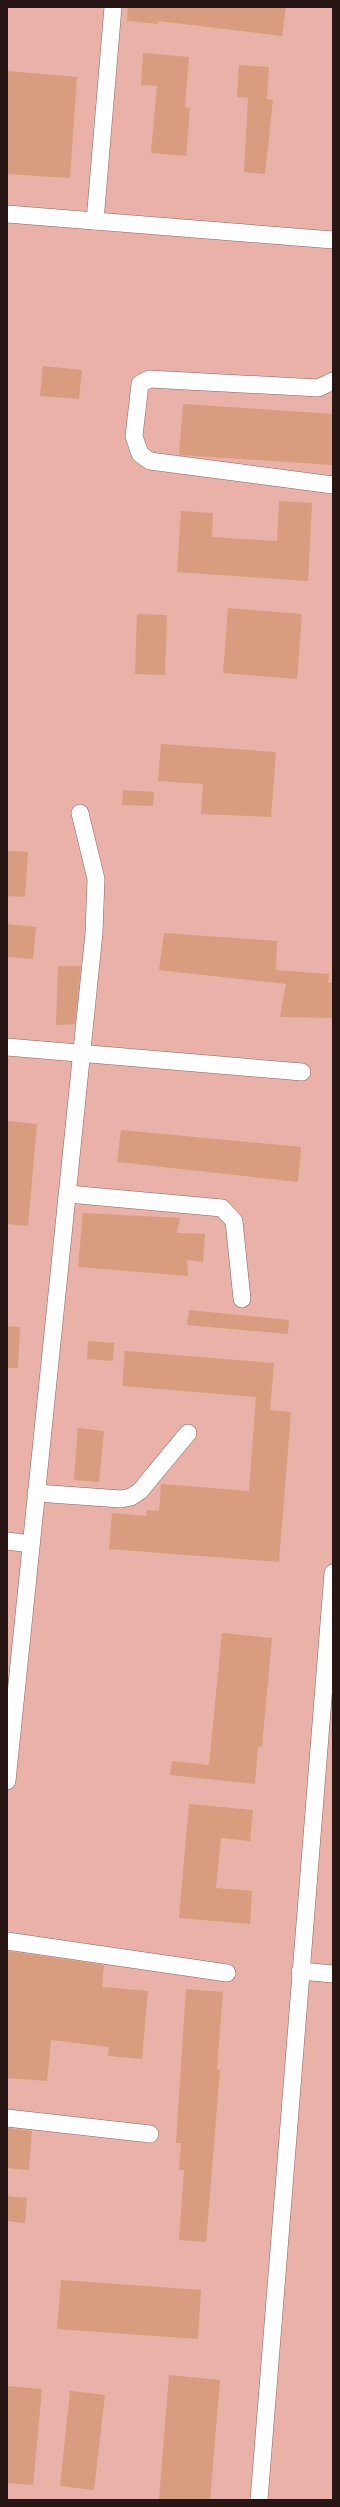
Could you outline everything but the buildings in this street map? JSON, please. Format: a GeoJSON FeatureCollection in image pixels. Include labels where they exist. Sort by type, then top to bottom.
{"type":"FeatureCollection","features":[{"type":"Feature","properties":{"kind":"street"},"geometry":{"type":"LineString","coordinates":[[95,221],[113,7]]}},
{"type":"Feature","properties":{"kind":"street"},"geometry":{"type":"LineString","coordinates":[[7,214],[333,240]]}},
{"type":"Feature","properties":{"kind":"street"},"geometry":{"type":"LineString","coordinates":[[333,381],[318,388],[150,379],[140,384],[134,436],[140,454],[150,461],[333,485]]}},
{"type":"Feature","properties":{"kind":"street"},"geometry":{"type":"LineString","coordinates":[[7,1781],[94,933],[96,879],[80,813]]}},
{"type":"Feature","properties":{"kind":"street"},"geometry":{"type":"LineString","coordinates":[[7,1047],[302,1072]]}},
{"type":"Feature","properties":{"kind":"street"},"geometry":{"type":"LineString","coordinates":[[68,1194],[222,1208],[234,1221],[242,1299]]}},
{"type":"Feature","properties":{"kind":"street"},"geometry":{"type":"LineString","coordinates":[[36,1493],[120,1499],[131,1497],[140,1491],[188,1433]]}},
{"type":"Feature","properties":{"kind":"street"},"geometry":{"type":"LineString","coordinates":[[7,1541],[31,1544]]}},
{"type":"Feature","properties":{"kind":"street"},"geometry":{"type":"LineString","coordinates":[[259,2500],[300,1971],[333,1573]]}},
{"type":"Feature","properties":{"kind":"street"},"geometry":{"type":"LineString","coordinates":[[7,1940],[227,1973]]}},
{"type":"Feature","properties":{"kind":"street"},"geometry":{"type":"LineString","coordinates":[[300,1971],[333,1974]]}},
{"type":"Feature","properties":{"kind":"street"},"geometry":{"type":"LineString","coordinates":[[7,2118],[150,2134]]}},
{"type":"Feature","properties":{"kind":"shaded area"},"geometry":{"type":"Polygon","coordinates":[[[7,7],[333,7],[333,2500],[7,2500],[7,7]]]}}]}
